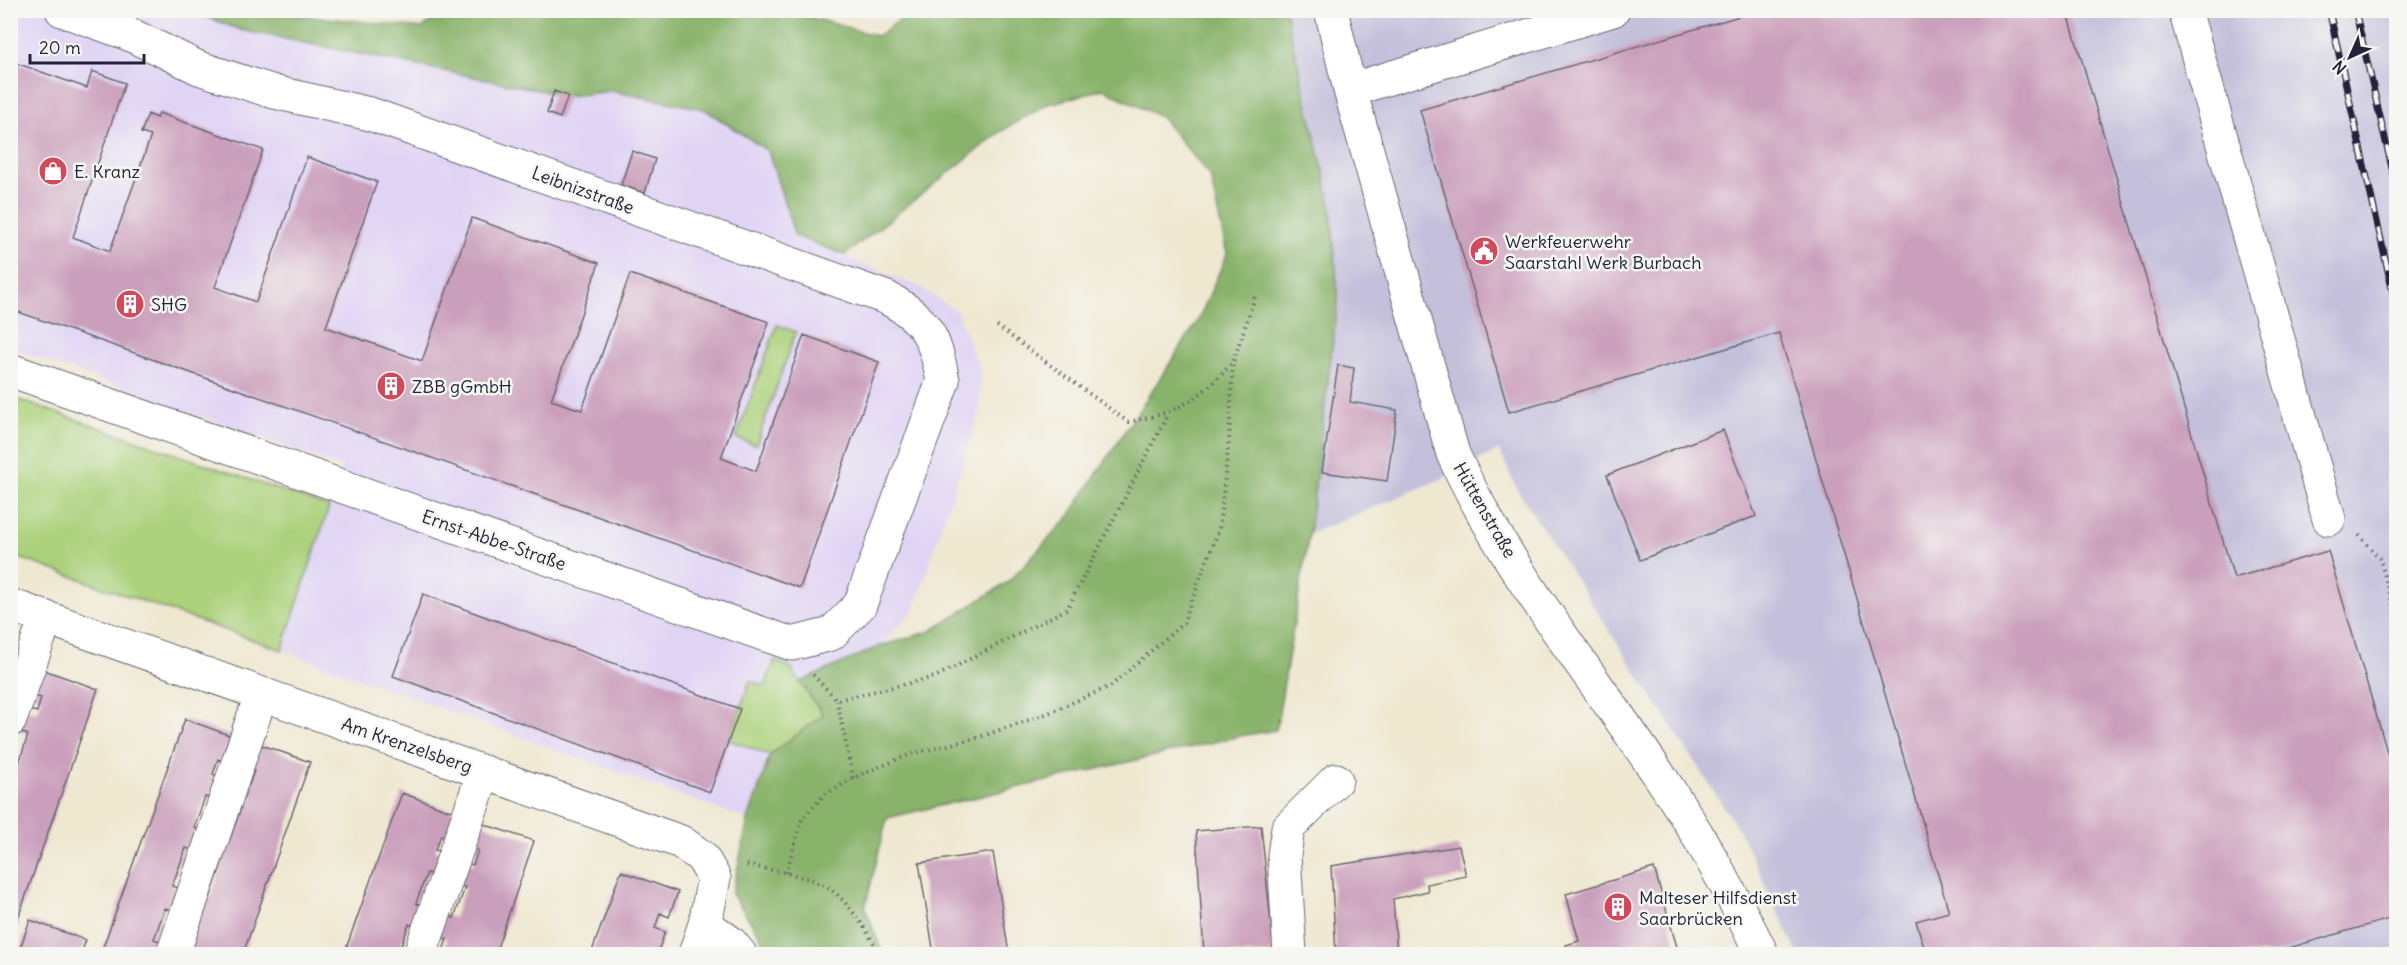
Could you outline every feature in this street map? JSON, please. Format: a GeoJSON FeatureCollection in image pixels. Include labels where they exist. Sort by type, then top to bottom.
{"type":"FeatureCollection","features":[{"type":"Feature","properties":{"kind":"street","name":"Leibnizstraße"},"geometry":{"type":"LineString","coordinates":[[62,10],[129,34],[199,68],[274,92],[370,114],[887,298],[909,309],[925,326],[937,346],[943,381],[902,497],[860,605],[831,634],[792,644]]}},
{"type":"Feature","properties":{"kind":"street","name":"Hüttenstraße"},"geometry":{"type":"LineString","coordinates":[[1331,10],[1350,90],[1453,454],[1481,509],[1560,634],[1676,800],[1762,954]]}},
{"type":"Feature","properties":{"kind":"street"},"geometry":{"type":"LineString","coordinates":[[1350,90],[1613,10]]}},
{"type":"Feature","properties":{"kind":"street"},"geometry":{"type":"LineString","coordinates":[[2185,10],[2329,519]]}},
{"type":"Feature","properties":{"kind":"street","name":"Ernst-Abbe-Straße"},"geometry":{"type":"LineString","coordinates":[[10,370],[792,644]]}},
{"type":"Feature","properties":{"kind":"street","name":"Am Krenzelsberg"},"geometry":{"type":"LineString","coordinates":[[10,605],[681,842],[702,857],[714,878],[705,924],[695,954]]}},
{"type":"Feature","properties":{"kind":"street"},"geometry":{"type":"LineString","coordinates":[[10,720],[46,618]]}},
{"type":"Feature","properties":{"kind":"street"},"geometry":{"type":"LineString","coordinates":[[172,954],[261,695]]}},
{"type":"Feature","properties":{"kind":"street"},"geometry":{"type":"LineString","coordinates":[[420,954],[484,772]]}},
{"type":"Feature","properties":{"kind":"street"},"geometry":{"type":"LineString","coordinates":[[1290,954],[1284,855],[1288,828],[1336,780]]}},
{"type":"Feature","properties":{"kind":"street"},"geometry":{"type":"LineString","coordinates":[[705,924],[731,943],[740,954]]}},
{"type":"Feature","properties":{"kind":"path"},"geometry":{"type":"LineString","coordinates":[[786,873],[802,820],[824,795],[853,778],[911,754],[977,738],[1046,714],[1111,686],[1183,623],[1219,529],[1229,441],[1233,362],[1256,297]]}},
{"type":"Feature","properties":{"kind":"path"},"geometry":{"type":"LineString","coordinates":[[997,326],[1128,422],[1168,414],[1208,390],[1233,362]]}},
{"type":"Feature","properties":{"kind":"path"},"geometry":{"type":"LineString","coordinates":[[837,700],[935,677],[1067,609],[1168,414]]}},
{"type":"Feature","properties":{"kind":"path"},"geometry":{"type":"LineString","coordinates":[[2329,519],[2358,534],[2380,560],[2397,616]]}},
{"type":"Feature","properties":{"kind":"path"},"geometry":{"type":"LineString","coordinates":[[792,644],[819,684],[837,700],[853,778]]}},
{"type":"Feature","properties":{"kind":"path"},"geometry":{"type":"LineString","coordinates":[[746,865],[786,873],[831,889],[856,917],[880,954]]}},
{"type":"Feature","properties":{"kind":"shaded area"},"geometry":{"type":"Polygon","coordinates":[[[10,11],[190,11],[241,30],[568,96],[611,91],[704,109],[768,151],[796,237],[919,286],[957,312],[980,370],[980,410],[914,610],[880,646],[800,682],[770,755],[748,820],[282,650],[341,467],[11,348],[10,11]]]}},
{"type":"Feature","properties":{"kind":"shaded area"},"geometry":{"type":"Polygon","coordinates":[[[1285,11],[2396,11],[2396,954],[1798,954],[1739,830],[1517,489],[1499,450],[1437,481],[1309,534],[1338,299],[1331,204],[1285,11]]]}},
{"type":"Feature","properties":{"kind":"green space"},"geometry":{"type":"Polygon","coordinates":[[[446,10],[786,10],[877,36],[913,11],[1285,11],[1331,204],[1338,299],[1309,534],[1276,730],[1240,736],[887,818],[865,908],[883,954],[768,954],[759,934],[732,894],[748,820],[770,755],[823,715],[800,682],[880,646],[931,631],[1008,582],[1067,519],[1198,321],[1227,254],[1210,176],[1161,117],[1103,89],[1046,105],[1000,132],[845,255],[795,236],[768,151],[704,109],[611,91],[568,96],[241,30],[190,11],[287,11],[287,14],[422,28],[446,10]]]}},
{"type":"Feature","properties":{"kind":"green space"},"geometry":{"type":"Polygon","coordinates":[[[777,325],[796,332],[756,445],[736,438],[777,325]]]}},
{"type":"Feature","properties":{"kind":"green space"},"geometry":{"type":"Polygon","coordinates":[[[11,397],[329,507],[282,650],[11,555],[11,397]]]}},
{"type":"Feature","properties":{"kind":"green space"},"geometry":{"type":"Polygon","coordinates":[[[775,660],[789,666],[823,715],[770,755],[729,740],[750,681],[765,686],[775,660]]]}},
{"type":"Feature","properties":{"kind":"building"},"geometry":{"type":"Polygon","coordinates":[[[1760,10],[2067,10],[2234,578],[2328,551],[2396,782],[2396,917],[2268,954],[1926,954],[1916,921],[1949,912],[1779,333],[1509,412],[1420,110],[1760,10]]]}},
{"type":"Feature","properties":{"kind":"building","name":"ZBB gGmbH"},"geometry":{"type":"Polygon","coordinates":[[[16,63],[87,88],[92,71],[125,83],[73,237],[110,251],[151,136],[141,133],[148,114],[157,118],[159,113],[263,150],[215,287],[256,302],[307,157],[377,182],[326,327],[422,361],[472,218],[599,263],[551,400],[582,410],[630,274],[769,322],[721,458],[756,471],[804,335],[879,362],[800,588],[10,309],[10,79],[16,63]]]}},
{"type":"Feature","properties":{"kind":"building"},"geometry":{"type":"Polygon","coordinates":[[[554,91],[568,96],[560,118],[547,113],[554,91]]]}},
{"type":"Feature","properties":{"kind":"building"},"geometry":{"type":"Polygon","coordinates":[[[632,151],[655,159],[645,193],[621,185],[632,151]]]}},
{"type":"Feature","properties":{"kind":"building"},"geometry":{"type":"Polygon","coordinates":[[[1338,365],[1354,368],[1350,402],[1397,410],[1387,481],[1322,472],[1338,365]]]}},
{"type":"Feature","properties":{"kind":"building"},"geometry":{"type":"Polygon","coordinates":[[[1723,430],[1756,516],[1640,560],[1607,475],[1723,430]]]}},
{"type":"Feature","properties":{"kind":"building"},"geometry":{"type":"Polygon","coordinates":[[[423,594],[740,709],[710,792],[393,676],[423,594]]]}},
{"type":"Feature","properties":{"kind":"building"},"geometry":{"type":"Polygon","coordinates":[[[41,669],[98,689],[17,921],[10,918],[10,763],[18,766],[28,735],[18,731],[26,709],[37,712],[41,698],[32,695],[41,669]]]}},
{"type":"Feature","properties":{"kind":"building"},"geometry":{"type":"Polygon","coordinates":[[[185,719],[237,738],[228,763],[218,759],[213,774],[224,778],[216,800],[205,797],[194,828],[205,831],[197,852],[186,848],[172,886],[184,890],[176,912],[165,908],[154,939],[165,943],[161,954],[115,954],[102,950],[185,719]]]}},
{"type":"Feature","properties":{"kind":"building"},"geometry":{"type":"Polygon","coordinates":[[[253,742],[310,762],[243,954],[179,954],[198,893],[210,898],[223,860],[212,856],[219,835],[230,839],[241,808],[230,804],[238,782],[249,785],[254,771],[244,767],[253,742]]]}},
{"type":"Feature","properties":{"kind":"building"},"geometry":{"type":"Polygon","coordinates":[[[402,793],[459,814],[450,839],[441,835],[435,850],[446,854],[438,877],[427,873],[416,903],[427,908],[420,929],[409,924],[398,954],[344,954],[402,793]]]}},
{"type":"Feature","properties":{"kind":"building"},"geometry":{"type":"Polygon","coordinates":[[[477,822],[534,841],[495,954],[442,954],[447,939],[436,936],[443,914],[454,918],[465,887],[454,884],[462,861],[473,865],[478,850],[469,847],[477,822]]]}},
{"type":"Feature","properties":{"kind":"building"},"geometry":{"type":"Polygon","coordinates":[[[1261,826],[1274,954],[1204,954],[1196,831],[1261,826]]]}},
{"type":"Feature","properties":{"kind":"building"},"geometry":{"type":"Polygon","coordinates":[[[1459,846],[1466,876],[1427,884],[1428,891],[1393,899],[1397,954],[1336,954],[1331,866],[1459,846]]]}},
{"type":"Feature","properties":{"kind":"building"},"geometry":{"type":"Polygon","coordinates":[[[993,852],[1009,954],[934,954],[919,863],[993,852]]]}},
{"type":"Feature","properties":{"kind":"building","name":"Malteser Hilfsdienst Saarbrücken"},"geometry":{"type":"Polygon","coordinates":[[[1654,868],[1679,954],[1569,954],[1566,945],[1579,941],[1566,894],[1654,868]]]}},
{"type":"Feature","properties":{"kind":"building"},"geometry":{"type":"Polygon","coordinates":[[[621,871],[678,892],[669,917],[660,913],[655,928],[665,932],[657,954],[646,951],[645,954],[591,954],[621,871]]]}},
{"type":"Feature","properties":{"kind":"building"},"geometry":{"type":"Polygon","coordinates":[[[30,920],[86,940],[81,954],[18,954],[30,920]]]}},
{"type":"Feature","properties":{"kind":"railway"},"geometry":{"type":"LineString","coordinates":[[2329,10],[2396,306]]}},
{"type":"Feature","properties":{"kind":"railway"},"geometry":{"type":"LineString","coordinates":[[2355,10],[2396,185]]}},
{"type":"Feature","properties":{"kind":"place","name":"E. Kranz"},"geometry":{"type":"Point","coordinates":[53,171]}},
{"type":"Feature","properties":{"kind":"place","name":"Werkfeuerwehr Saarstahl Werk Burbach"},"geometry":{"type":"Point","coordinates":[1484,251]}},
{"type":"Feature","properties":{"kind":"place","name":"SHG"},"geometry":{"type":"Point","coordinates":[130,304]}},
{"type":"Feature","properties":{"kind":"place","name":"ZBB gGmbH"},"geometry":{"type":"Point","coordinates":[391,386]}},
{"type":"Feature","properties":{"kind":"place","name":"Malteser Hilfsdienst Saarbrücken"},"geometry":{"type":"Point","coordinates":[1618,907]}}]}
